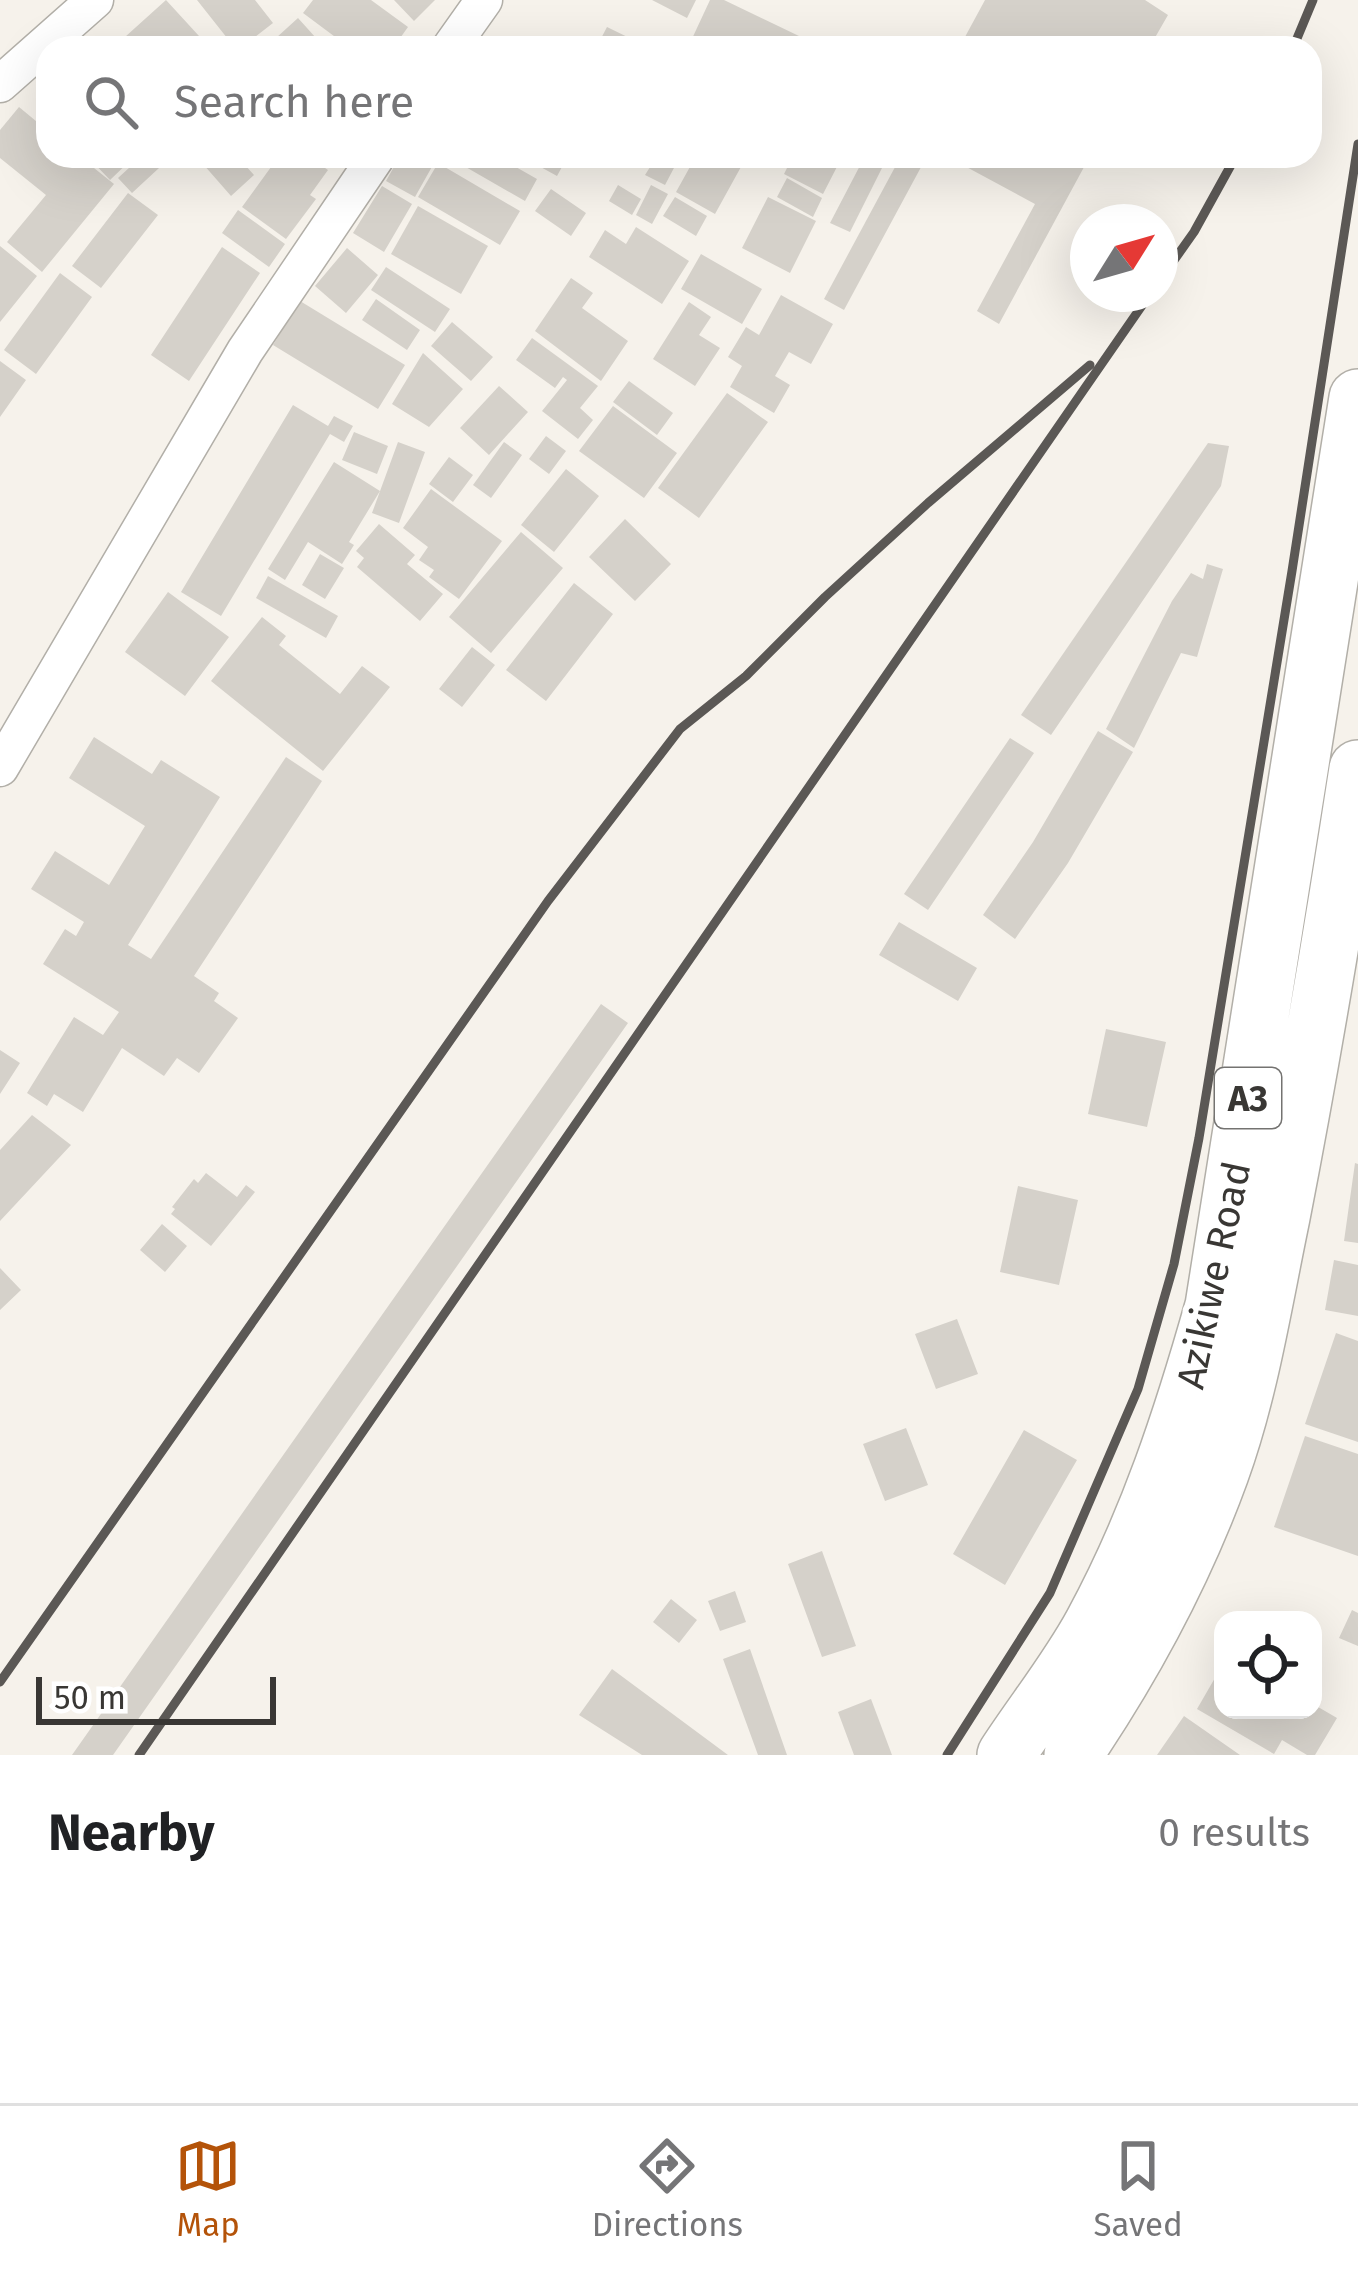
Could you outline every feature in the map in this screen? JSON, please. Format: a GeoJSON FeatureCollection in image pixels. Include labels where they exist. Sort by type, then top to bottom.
{"type":"FeatureCollection","features":[{"type":"Feature","properties":{"kind":"main road","name":"Azikiwe Road"},"geometry":{"type":"LineString","coordinates":[[1006,1755],[1091,1627],[1138,1532],[1181,1422],[1214,1306],[1358,398]]}},
{"type":"Feature","properties":{"kind":"main road","name":"Azikiwe Road"},"geometry":{"type":"LineString","coordinates":[[1073,1755],[1114,1694],[1161,1606],[1219,1475],[1250,1375],[1318,1028],[1358,769]]}},
{"type":"Feature","properties":{"kind":"street"},"geometry":{"type":"LineString","coordinates":[[54,36],[95,0]]}},
{"type":"Feature","properties":{"kind":"street"},"geometry":{"type":"LineString","coordinates":[[458,36],[484,0]]}},
{"type":"Feature","properties":{"kind":"street"},"geometry":{"type":"LineString","coordinates":[[0,84],[36,52]]}},
{"type":"Feature","properties":{"kind":"street"},"geometry":{"type":"LineString","coordinates":[[0,768],[245,351],[368,168]]}},
{"type":"Feature","properties":{"kind":"building"},"geometry":{"type":"Polygon","coordinates":[[[166,0],[199,36],[126,36],[166,0]]]}},
{"type":"Feature","properties":{"kind":"building"},"geometry":{"type":"Polygon","coordinates":[[[197,0],[255,0],[273,23],[256,36],[226,36],[197,0]]]}},
{"type":"Feature","properties":{"kind":"building"},"geometry":{"type":"Polygon","coordinates":[[[313,0],[371,0],[408,27],[402,36],[334,36],[303,13],[313,0]]]}},
{"type":"Feature","properties":{"kind":"building"},"geometry":{"type":"Polygon","coordinates":[[[394,0],[435,0],[414,21],[394,0]]]}},
{"type":"Feature","properties":{"kind":"building"},"geometry":{"type":"Polygon","coordinates":[[[652,0],[696,0],[687,18],[652,0]]]}},
{"type":"Feature","properties":{"kind":"building"},"geometry":{"type":"Polygon","coordinates":[[[710,0],[724,0],[799,36],[693,36],[710,0]]]}},
{"type":"Feature","properties":{"kind":"building"},"geometry":{"type":"Polygon","coordinates":[[[985,0],[1145,0],[1168,15],[1156,36],[966,36],[985,0]]]}},
{"type":"Feature","properties":{"kind":"building"},"geometry":{"type":"Polygon","coordinates":[[[298,18],[314,36],[278,36],[298,18]]]}},
{"type":"Feature","properties":{"kind":"building"},"geometry":{"type":"Polygon","coordinates":[[[607,27],[625,36],[602,36],[607,27]]]}},
{"type":"Feature","properties":{"kind":"building"},"geometry":{"type":"Polygon","coordinates":[[[19,107],[36,121],[36,168],[94,168],[114,184],[42,272],[7,242],[46,195],[0,158],[0,130],[19,107]]]}},
{"type":"Feature","properties":{"kind":"building"},"geometry":{"type":"Polygon","coordinates":[[[98,168],[122,168],[110,180],[98,168]]]}},
{"type":"Feature","properties":{"kind":"building"},"geometry":{"type":"Polygon","coordinates":[[[129,168],[159,168],[132,193],[118,178],[129,168]]]}},
{"type":"Feature","properties":{"kind":"building"},"geometry":{"type":"Polygon","coordinates":[[[206,168],[248,168],[254,175],[231,196],[206,168]]]}},
{"type":"Feature","properties":{"kind":"building"},"geometry":{"type":"Polygon","coordinates":[[[270,168],[328,170],[310,195],[316,199],[286,239],[242,207],[270,168]]]}},
{"type":"Feature","properties":{"kind":"building"},"geometry":{"type":"Polygon","coordinates":[[[393,168],[431,168],[415,197],[386,181],[393,168]]]}},
{"type":"Feature","properties":{"kind":"building"},"geometry":{"type":"Polygon","coordinates":[[[435,168],[447,168],[520,211],[500,245],[418,197],[435,168]]]}},
{"type":"Feature","properties":{"kind":"building"},"geometry":{"type":"Polygon","coordinates":[[[467,168],[518,168],[537,179],[525,201],[467,168]]]}},
{"type":"Feature","properties":{"kind":"building"},"geometry":{"type":"Polygon","coordinates":[[[649,168],[674,168],[665,185],[645,175],[649,168]]]}},
{"type":"Feature","properties":{"kind":"building"},"geometry":{"type":"Polygon","coordinates":[[[689,168],[740,168],[715,214],[676,192],[689,168]]]}},
{"type":"Feature","properties":{"kind":"building"},"geometry":{"type":"Polygon","coordinates":[[[787,168],[836,168],[823,194],[784,174],[787,168]]]}},
{"type":"Feature","properties":{"kind":"building"},"geometry":{"type":"Polygon","coordinates":[[[859,168],[882,168],[850,232],[830,223],[859,168]]]}},
{"type":"Feature","properties":{"kind":"building"},"geometry":{"type":"Polygon","coordinates":[[[895,168],[921,168],[844,310],[824,299],[895,168]]]}},
{"type":"Feature","properties":{"kind":"building"},"geometry":{"type":"Polygon","coordinates":[[[968,168],[1084,168],[999,324],[977,311],[1035,204],[968,168]]]}},
{"type":"Feature","properties":{"kind":"building"},"geometry":{"type":"Polygon","coordinates":[[[787,178],[822,198],[813,217],[777,197],[787,178]]]}},
{"type":"Feature","properties":{"kind":"building"},"geometry":{"type":"Polygon","coordinates":[[[618,185],[641,199],[632,215],[609,201],[618,185]]]}},
{"type":"Feature","properties":{"kind":"building"},"geometry":{"type":"Polygon","coordinates":[[[651,185],[668,194],[652,224],[636,215],[651,185]]]}},
{"type":"Feature","properties":{"kind":"building"},"geometry":{"type":"Polygon","coordinates":[[[382,186],[412,204],[384,252],[353,233],[382,186]]]}},
{"type":"Feature","properties":{"kind":"building"},"geometry":{"type":"Polygon","coordinates":[[[551,189],[586,213],[571,236],[535,211],[551,189]]]}},
{"type":"Feature","properties":{"kind":"building"},"geometry":{"type":"Polygon","coordinates":[[[128,193],[158,215],[101,288],[72,266],[128,193]]]}},
{"type":"Feature","properties":{"kind":"building"},"geometry":{"type":"Polygon","coordinates":[[[675,197],[707,216],[696,236],[663,216],[675,197]]]}},
{"type":"Feature","properties":{"kind":"building"},"geometry":{"type":"Polygon","coordinates":[[[768,197],[816,221],[790,273],[742,248],[768,197]]]}},
{"type":"Feature","properties":{"kind":"building"},"geometry":{"type":"Polygon","coordinates":[[[418,206],[488,246],[461,294],[391,254],[418,206]]]}},
{"type":"Feature","properties":{"kind":"building"},"geometry":{"type":"Polygon","coordinates":[[[238,210],[285,244],[269,267],[222,233],[238,210]]]}},
{"type":"Feature","properties":{"kind":"building"},"geometry":{"type":"Polygon","coordinates":[[[636,227],[689,261],[662,304],[589,257],[605,230],[626,244],[636,227]]]}},
{"type":"Feature","properties":{"kind":"building"},"geometry":{"type":"Polygon","coordinates":[[[0,246],[37,276],[0,322],[0,246]]]}},
{"type":"Feature","properties":{"kind":"building"},"geometry":{"type":"Polygon","coordinates":[[[222,247],[260,273],[189,381],[151,355],[222,247]]]}},
{"type":"Feature","properties":{"kind":"building"},"geometry":{"type":"Polygon","coordinates":[[[347,248],[378,275],[346,313],[315,286],[347,248]]]}},
{"type":"Feature","properties":{"kind":"building"},"geometry":{"type":"Polygon","coordinates":[[[701,254],[762,289],[742,324],[681,289],[701,254]]]}},
{"type":"Feature","properties":{"kind":"building"},"geometry":{"type":"Polygon","coordinates":[[[386,267],[450,309],[435,332],[371,290],[386,267]]]}},
{"type":"Feature","properties":{"kind":"building"},"geometry":{"type":"Polygon","coordinates":[[[60,273],[92,297],[36,374],[4,350],[60,273]]]}},
{"type":"Feature","properties":{"kind":"building"},"geometry":{"type":"Polygon","coordinates":[[[571,278],[593,293],[582,308],[628,341],[601,381],[535,331],[571,278]]]}},
{"type":"Feature","properties":{"kind":"building"},"geometry":{"type":"Polygon","coordinates":[[[781,295],[833,324],[811,364],[789,352],[775,376],[790,385],[774,413],[730,387],[742,366],[728,357],[746,327],[759,335],[781,295]]]}},
{"type":"Feature","properties":{"kind":"building"},"geometry":{"type":"Polygon","coordinates":[[[376,299],[420,330],[407,350],[362,320],[376,299]]]}},
{"type":"Feature","properties":{"kind":"building"},"geometry":{"type":"Polygon","coordinates":[[[300,301],[405,365],[378,409],[273,345],[300,301]]]}},
{"type":"Feature","properties":{"kind":"building"},"geometry":{"type":"Polygon","coordinates":[[[689,302],[711,317],[699,335],[720,348],[695,386],[653,359],[689,302]]]}},
{"type":"Feature","properties":{"kind":"building"},"geometry":{"type":"Polygon","coordinates":[[[452,322],[493,357],[471,381],[431,346],[452,322]]]}},
{"type":"Feature","properties":{"kind":"building"},"geometry":{"type":"Polygon","coordinates":[[[532,338],[598,386],[580,408],[593,420],[578,439],[542,411],[567,380],[563,377],[555,388],[516,360],[532,338]]]}},
{"type":"Feature","properties":{"kind":"building"},"geometry":{"type":"Polygon","coordinates":[[[423,353],[463,389],[429,427],[392,404],[423,353]]]}},
{"type":"Feature","properties":{"kind":"building"},"geometry":{"type":"Polygon","coordinates":[[[0,361],[26,380],[0,417],[0,361]]]}},
{"type":"Feature","properties":{"kind":"building"},"geometry":{"type":"Polygon","coordinates":[[[629,381],[673,413],[657,435],[613,402],[629,381]]]}},
{"type":"Feature","properties":{"kind":"building"},"geometry":{"type":"Polygon","coordinates":[[[499,386],[528,412],[489,455],[460,428],[499,386]]]}},
{"type":"Feature","properties":{"kind":"building"},"geometry":{"type":"Polygon","coordinates":[[[727,393],[768,422],[699,518],[658,488],[727,393]]]}},
{"type":"Feature","properties":{"kind":"building"},"geometry":{"type":"Polygon","coordinates":[[[293,405],[328,426],[334,416],[353,426],[344,442],[330,434],[221,616],[181,592],[293,405]]]}},
{"type":"Feature","properties":{"kind":"building"},"geometry":{"type":"Polygon","coordinates":[[[613,406],[677,453],[644,498],[579,451],[613,406]]]}},
{"type":"Feature","properties":{"kind":"building"},"geometry":{"type":"Polygon","coordinates":[[[354,432],[388,446],[377,474],[342,460],[354,432]]]}},
{"type":"Feature","properties":{"kind":"building"},"geometry":{"type":"Polygon","coordinates":[[[546,436],[566,451],[549,474],[529,459],[546,436]]]}},
{"type":"Feature","properties":{"kind":"building"},"geometry":{"type":"Polygon","coordinates":[[[398,442],[425,452],[399,523],[372,513],[398,442]]]}},
{"type":"Feature","properties":{"kind":"building"},"geometry":{"type":"Polygon","coordinates":[[[504,442],[522,455],[491,498],[473,485],[504,442]]]}},
{"type":"Feature","properties":{"kind":"building"},"geometry":{"type":"Polygon","coordinates":[[[1208,443],[1229,446],[1221,486],[1051,735],[1021,715],[1208,443]]]}},
{"type":"Feature","properties":{"kind":"building"},"geometry":{"type":"Polygon","coordinates":[[[449,457],[473,475],[453,502],[429,484],[449,457]]]}},
{"type":"Feature","properties":{"kind":"building"},"geometry":{"type":"Polygon","coordinates":[[[334,462],[380,491],[349,542],[354,545],[342,564],[308,542],[285,580],[268,569],[334,462]]]}},
{"type":"Feature","properties":{"kind":"building"},"geometry":{"type":"Polygon","coordinates":[[[566,469],[599,496],[554,552],[521,525],[566,469]]]}},
{"type":"Feature","properties":{"kind":"building"},"geometry":{"type":"Polygon","coordinates":[[[431,489],[502,541],[459,599],[429,577],[434,570],[419,560],[428,547],[403,528],[431,489]]]}},
{"type":"Feature","properties":{"kind":"building"},"geometry":{"type":"Polygon","coordinates":[[[625,519],[671,564],[635,601],[589,557],[625,519]]]}},
{"type":"Feature","properties":{"kind":"building"},"geometry":{"type":"Polygon","coordinates":[[[379,524],[415,555],[407,564],[443,594],[420,621],[357,567],[364,558],[356,551],[379,524]]]}},
{"type":"Feature","properties":{"kind":"building"},"geometry":{"type":"Polygon","coordinates":[[[521,532],[563,568],[491,653],[449,617],[521,532]]]}},
{"type":"Feature","properties":{"kind":"building"},"geometry":{"type":"Polygon","coordinates":[[[320,554],[344,568],[325,599],[302,585],[320,554]]]}},
{"type":"Feature","properties":{"kind":"building"},"geometry":{"type":"Polygon","coordinates":[[[1207,564],[1223,569],[1197,657],[1181,653],[1134,748],[1106,729],[1172,601],[1191,573],[1203,579],[1207,564]]]}},
{"type":"Feature","properties":{"kind":"building"},"geometry":{"type":"Polygon","coordinates":[[[268,576],[338,616],[326,638],[256,598],[268,576]]]}},
{"type":"Feature","properties":{"kind":"building"},"geometry":{"type":"Polygon","coordinates":[[[574,583],[613,614],[546,701],[506,670],[574,583]]]}},
{"type":"Feature","properties":{"kind":"building"},"geometry":{"type":"Polygon","coordinates":[[[168,592],[229,637],[185,696],[125,652],[168,592]]]}},
{"type":"Feature","properties":{"kind":"building"},"geometry":{"type":"Polygon","coordinates":[[[262,617],[286,636],[279,645],[340,694],[362,666],[390,687],[323,771],[211,681],[262,617]]]}},
{"type":"Feature","properties":{"kind":"building"},"geometry":{"type":"Polygon","coordinates":[[[472,647],[495,665],[462,707],[439,689],[472,647]]]}},
{"type":"Feature","properties":{"kind":"building"},"geometry":{"type":"Polygon","coordinates":[[[1098,731],[1133,752],[1068,863],[1015,939],[983,915],[1033,842],[1098,731]]]}},
{"type":"Feature","properties":{"kind":"building"},"geometry":{"type":"Polygon","coordinates":[[[94,737],[152,774],[161,760],[220,797],[128,945],[151,959],[286,757],[322,781],[194,976],[219,993],[214,1001],[238,1018],[199,1073],[177,1058],[164,1076],[122,1048],[83,1112],[54,1094],[47,1106],[27,1093],[74,1017],[103,1035],[119,1012],[43,964],[65,929],[76,936],[84,922],[31,889],[55,851],[109,885],[145,826],[69,778],[94,737]]]}},
{"type":"Feature","properties":{"kind":"building"},"geometry":{"type":"Polygon","coordinates":[[[1010,738],[1034,753],[928,910],[904,894],[1010,738]]]}},
{"type":"Feature","properties":{"kind":"building"},"geometry":{"type":"Polygon","coordinates":[[[899,922],[977,968],[958,1001],[879,955],[899,922]]]}},
{"type":"Feature","properties":{"kind":"building"},"geometry":{"type":"Polygon","coordinates":[[[601,1004],[628,1023],[113,1755],[72,1755],[601,1004]]]}},
{"type":"Feature","properties":{"kind":"building"},"geometry":{"type":"Polygon","coordinates":[[[1106,1029],[1166,1042],[1147,1127],[1088,1114],[1106,1029]]]}},
{"type":"Feature","properties":{"kind":"building"},"geometry":{"type":"Polygon","coordinates":[[[0,1050],[20,1063],[0,1094],[0,1050]]]}},
{"type":"Feature","properties":{"kind":"building"},"geometry":{"type":"Polygon","coordinates":[[[32,1115],[71,1145],[0,1221],[0,1150],[32,1115]]]}},
{"type":"Feature","properties":{"kind":"building"},"geometry":{"type":"Polygon","coordinates":[[[1358,1164],[1358,1243],[1344,1241],[1358,1164]]]}},
{"type":"Feature","properties":{"kind":"building"},"geometry":{"type":"Polygon","coordinates":[[[206,1173],[237,1197],[246,1185],[255,1192],[211,1246],[171,1214],[194,1179],[198,1183],[206,1173]]]}},
{"type":"Feature","properties":{"kind":"building"},"geometry":{"type":"Polygon","coordinates":[[[1018,1186],[1078,1200],[1059,1285],[1000,1272],[1018,1186]]]}},
{"type":"Feature","properties":{"kind":"building"},"geometry":{"type":"Polygon","coordinates":[[[162,1224],[187,1246],[165,1272],[140,1250],[162,1224]]]}},
{"type":"Feature","properties":{"kind":"building"},"geometry":{"type":"Polygon","coordinates":[[[1334,1260],[1358,1265],[1358,1316],[1325,1310],[1334,1260]]]}},
{"type":"Feature","properties":{"kind":"building"},"geometry":{"type":"Polygon","coordinates":[[[0,1268],[21,1290],[0,1310],[0,1268]]]}},
{"type":"Feature","properties":{"kind":"building"},"geometry":{"type":"Polygon","coordinates":[[[957,1319],[978,1374],[936,1389],[915,1334],[957,1319]]]}},
{"type":"Feature","properties":{"kind":"building"},"geometry":{"type":"Polygon","coordinates":[[[1336,1333],[1358,1341],[1358,1442],[1305,1424],[1336,1333]]]}},
{"type":"Feature","properties":{"kind":"building"},"geometry":{"type":"Polygon","coordinates":[[[906,1428],[928,1485],[885,1501],[863,1444],[906,1428]]]}},
{"type":"Feature","properties":{"kind":"building"},"geometry":{"type":"Polygon","coordinates":[[[1024,1430],[1077,1460],[1005,1585],[953,1554],[1024,1430]]]}},
{"type":"Feature","properties":{"kind":"building"},"geometry":{"type":"Polygon","coordinates":[[[1305,1436],[1358,1454],[1358,1556],[1274,1527],[1305,1436]]]}},
{"type":"Feature","properties":{"kind":"building"},"geometry":{"type":"Polygon","coordinates":[[[822,1551],[856,1646],[822,1657],[788,1564],[822,1551]]]}},
{"type":"Feature","properties":{"kind":"building"},"geometry":{"type":"Polygon","coordinates":[[[735,1591],[746,1622],[720,1631],[708,1601],[735,1591]]]}},
{"type":"Feature","properties":{"kind":"building"},"geometry":{"type":"Polygon","coordinates":[[[671,1599],[697,1620],[679,1643],[653,1622],[671,1599]]]}},
{"type":"Feature","properties":{"kind":"building"},"geometry":{"type":"Polygon","coordinates":[[[1352,1610],[1358,1613],[1358,1646],[1339,1638],[1352,1610]]]}},
{"type":"Feature","properties":{"kind":"building"},"geometry":{"type":"Polygon","coordinates":[[[750,1649],[787,1755],[758,1755],[723,1659],[750,1649]]]}},
{"type":"Feature","properties":{"kind":"building"},"geometry":{"type":"Polygon","coordinates":[[[612,1669],[728,1755],[642,1755],[579,1715],[612,1669]]]}},
{"type":"Feature","properties":{"kind":"building"},"geometry":{"type":"Polygon","coordinates":[[[1214,1680],[1214,1719],[1197,1709],[1214,1680]]]}},
{"type":"Feature","properties":{"kind":"building"},"geometry":{"type":"Polygon","coordinates":[[[871,1699],[892,1755],[854,1755],[838,1712],[871,1699]]]}},
{"type":"Feature","properties":{"kind":"building"},"geometry":{"type":"Polygon","coordinates":[[[1322,1709],[1337,1718],[1315,1755],[1282,1740],[1274,1754],[1214,1719],[1322,1719],[1322,1709]]]}},
{"type":"Feature","properties":{"kind":"building"},"geometry":{"type":"Polygon","coordinates":[[[1184,1716],[1240,1755],[1157,1755],[1184,1716]]]}},
{"type":"Feature","properties":{"kind":"railway"},"geometry":{"type":"LineString","coordinates":[[1298,36],[1313,0]]}},
{"type":"Feature","properties":{"kind":"railway"},"geometry":{"type":"LineString","coordinates":[[947,1755],[1050,1593],[1138,1389],[1174,1264],[1199,1138],[1358,144]]}},
{"type":"Feature","properties":{"kind":"railway"},"geometry":{"type":"LineString","coordinates":[[1178,255],[1229,168]]}},
{"type":"Feature","properties":{"kind":"railway"},"geometry":{"type":"LineString","coordinates":[[139,1755],[1138,312]]}},
{"type":"Feature","properties":{"kind":"railway"},"geometry":{"type":"LineString","coordinates":[[0,1682],[548,901],[680,729],[746,676],[928,503],[1090,365]]}}]}
